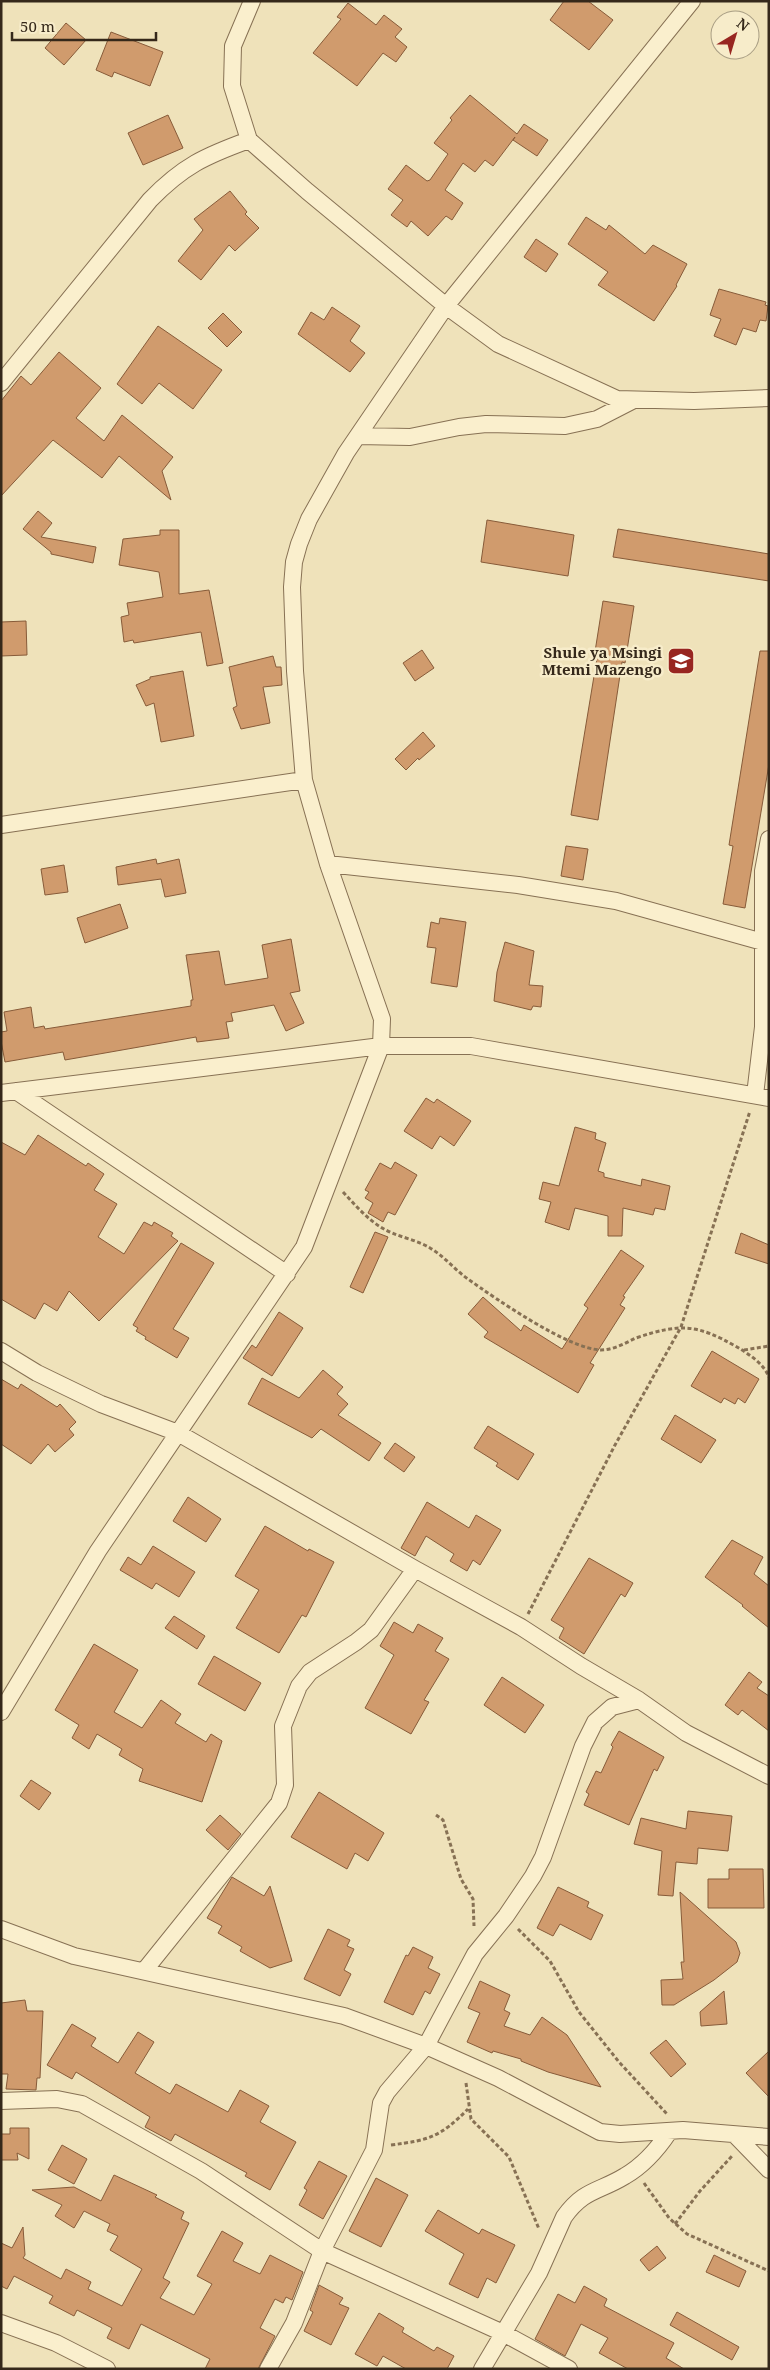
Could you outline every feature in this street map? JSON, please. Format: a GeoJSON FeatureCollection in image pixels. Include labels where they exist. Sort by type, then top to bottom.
{"type":"FeatureCollection","features":[{"type":"Feature","properties":{"kind":"street"},"geometry":{"type":"LineString","coordinates":[[252,1],[233,46],[232,86],[249,140],[307,192],[446,306],[498,344],[618,399],[694,402],[769,398]]}},
{"type":"Feature","properties":{"kind":"street"},"geometry":{"type":"LineString","coordinates":[[2,1713],[98,1551],[287,1274],[304,1246],[382,1046],[382,1019],[328,864],[304,780],[295,671],[292,587],[294,562],[309,519],[358,436],[446,306],[692,1]]}},
{"type":"Feature","properties":{"kind":"street"},"geometry":{"type":"LineString","coordinates":[[1,383],[150,200],[168,182],[187,166],[208,155],[249,140]]}},
{"type":"Feature","properties":{"kind":"street"},"geometry":{"type":"LineString","coordinates":[[358,436],[410,437],[459,427],[486,424],[565,426],[597,419],[635,400]]}},
{"type":"Feature","properties":{"kind":"street"},"geometry":{"type":"LineString","coordinates":[[1,825],[304,780]]}},
{"type":"Feature","properties":{"kind":"street"},"geometry":{"type":"LineString","coordinates":[[9,1092],[382,1046],[471,1046],[762,1096],[763,871],[769,839]]}},
{"type":"Feature","properties":{"kind":"street"},"geometry":{"type":"LineString","coordinates":[[328,864],[518,886],[616,901],[763,942]]}},
{"type":"Feature","properties":{"kind":"street"},"geometry":{"type":"LineString","coordinates":[[9,1092],[287,1274]]}},
{"type":"Feature","properties":{"kind":"street"},"geometry":{"type":"LineString","coordinates":[[1,1351],[36,1373],[101,1404],[178,1433],[415,1569],[521,1627],[581,1666],[640,1700],[686,1733],[769,1776]]}},
{"type":"Feature","properties":{"kind":"street"},"geometry":{"type":"LineString","coordinates":[[144,1971],[279,1803],[285,1785],[283,1726],[299,1686],[310,1672],[371,1630],[415,1569]]}},
{"type":"Feature","properties":{"kind":"street"},"geometry":{"type":"LineString","coordinates":[[268,2369],[294,2323],[322,2252],[374,2150],[381,2103],[387,2092],[426,2046],[481,1946],[506,1916],[533,1876],[543,1857],[579,1757],[596,1722],[612,1707],[640,1700]]}},
{"type":"Feature","properties":{"kind":"street"},"geometry":{"type":"LineString","coordinates":[[1,1928],[74,1956],[344,2016],[426,2046],[498,2078],[600,2132],[620,2134],[676,2131],[739,2139],[769,2137]]}},
{"type":"Feature","properties":{"kind":"street"},"geometry":{"type":"LineString","coordinates":[[1,2101],[57,2099],[82,2104],[201,2171],[322,2252],[503,2333],[569,2369]]}},
{"type":"Feature","properties":{"kind":"street"},"geometry":{"type":"LineString","coordinates":[[482,2369],[539,2272],[564,2217],[570,2209],[585,2195],[624,2178],[635,2170],[652,2156],[676,2131]]}},
{"type":"Feature","properties":{"kind":"street"},"geometry":{"type":"LineString","coordinates":[[739,2139],[769,2170]]}},
{"type":"Feature","properties":{"kind":"street"},"geometry":{"type":"LineString","coordinates":[[1,2323],[56,2343],[106,2369]]}},
{"type":"Feature","properties":{"kind":"path"},"geometry":{"type":"LineString","coordinates":[[521,1627],[615,1445],[681,1327],[762,1096]]}},
{"type":"Feature","properties":{"kind":"path"},"geometry":{"type":"LineString","coordinates":[[331,1178],[365,1216],[390,1232],[430,1248],[469,1280],[541,1327],[592,1348],[612,1348],[638,1338],[681,1327],[691,1327],[713,1334],[743,1350],[760,1364],[769,1377]]}},
{"type":"Feature","properties":{"kind":"path"},"geometry":{"type":"LineString","coordinates":[[743,1350],[769,1346]]}},
{"type":"Feature","properties":{"kind":"path"},"geometry":{"type":"LineString","coordinates":[[436,1815],[443,1820],[461,1879],[472,1896],[475,1932],[481,1946]]}},
{"type":"Feature","properties":{"kind":"path"},"geometry":{"type":"LineString","coordinates":[[506,1916],[550,1961],[579,2012],[676,2131]]}},
{"type":"Feature","properties":{"kind":"path"},"geometry":{"type":"LineString","coordinates":[[464,2064],[468,2109],[474,2123],[509,2157],[539,2232]]}},
{"type":"Feature","properties":{"kind":"path"},"geometry":{"type":"LineString","coordinates":[[374,2150],[419,2142],[440,2134],[468,2109]]}},
{"type":"Feature","properties":{"kind":"path"},"geometry":{"type":"LineString","coordinates":[[675,2224],[739,2139]]}},
{"type":"Feature","properties":{"kind":"path"},"geometry":{"type":"LineString","coordinates":[[635,2170],[675,2224],[697,2240],[769,2271]]}},
{"type":"Feature","properties":{"kind":"building"},"geometry":{"type":"Polygon","coordinates":[[[564,1],[588,1],[613,20],[589,50],[550,20],[564,1]]]}},
{"type":"Feature","properties":{"kind":"building"},"geometry":{"type":"Polygon","coordinates":[[[348,3],[376,25],[384,15],[402,29],[395,37],[407,47],[396,62],[383,53],[357,86],[313,53],[341,19],[337,17],[348,3]]]}},
{"type":"Feature","properties":{"kind":"building"},"geometry":{"type":"Polygon","coordinates":[[[66,23],[86,40],[64,65],[45,48],[66,23]]]}},
{"type":"Feature","properties":{"kind":"building"},"geometry":{"type":"Polygon","coordinates":[[[111,32],[163,52],[150,86],[114,72],[112,77],[96,70],[111,32]]]}},
{"type":"Feature","properties":{"kind":"building"},"geometry":{"type":"Polygon","coordinates":[[[470,95],[517,134],[524,124],[548,140],[537,156],[513,140],[515,137],[493,166],[485,160],[475,172],[463,163],[445,190],[463,203],[452,220],[446,216],[428,236],[411,221],[407,227],[391,215],[403,200],[388,189],[406,165],[427,181],[430,180],[448,154],[434,143],[452,120],[450,118],[470,95]]]}},
{"type":"Feature","properties":{"kind":"building"},"geometry":{"type":"Polygon","coordinates":[[[168,115],[183,148],[143,165],[128,133],[168,115]]]}},
{"type":"Feature","properties":{"kind":"building"},"geometry":{"type":"Polygon","coordinates":[[[230,191],[247,212],[245,214],[259,228],[235,251],[229,245],[201,280],[178,261],[203,230],[194,219],[230,191]]]}},
{"type":"Feature","properties":{"kind":"building"},"geometry":{"type":"Polygon","coordinates":[[[586,217],[606,230],[609,225],[645,254],[653,245],[687,264],[677,286],[654,321],[598,285],[608,272],[568,244],[586,217]]]}},
{"type":"Feature","properties":{"kind":"building"},"geometry":{"type":"Polygon","coordinates":[[[536,239],[558,254],[546,272],[524,257],[536,239]]]}},
{"type":"Feature","properties":{"kind":"building"},"geometry":{"type":"Polygon","coordinates":[[[719,289],[766,302],[765,305],[768,306],[766,321],[760,320],[756,332],[743,328],[736,345],[714,336],[721,319],[710,315],[719,289]]]}},
{"type":"Feature","properties":{"kind":"building"},"geometry":{"type":"Polygon","coordinates":[[[332,307],[360,326],[350,341],[365,353],[350,372],[298,334],[311,312],[324,320],[332,307]]]}},
{"type":"Feature","properties":{"kind":"building"},"geometry":{"type":"Polygon","coordinates":[[[223,313],[242,332],[227,347],[208,328],[223,313]]]}},
{"type":"Feature","properties":{"kind":"building"},"geometry":{"type":"Polygon","coordinates":[[[158,326],[222,370],[193,409],[159,383],[142,404],[117,384],[158,326]]]}},
{"type":"Feature","properties":{"kind":"building"},"geometry":{"type":"Polygon","coordinates":[[[59,352],[101,388],[76,418],[104,441],[122,415],[173,457],[162,471],[171,500],[119,456],[102,478],[53,440],[1,496],[1,401],[21,376],[31,385],[59,352]]]}},
{"type":"Feature","properties":{"kind":"building"},"geometry":{"type":"Polygon","coordinates":[[[38,511],[52,523],[41,537],[96,547],[93,563],[51,554],[23,529],[38,511]]]}},
{"type":"Feature","properties":{"kind":"building"},"geometry":{"type":"Polygon","coordinates":[[[487,520],[574,535],[568,576],[481,562],[487,520]]]}},
{"type":"Feature","properties":{"kind":"building"},"geometry":{"type":"Polygon","coordinates":[[[618,529],[769,554],[769,581],[613,557],[618,529]]]}},
{"type":"Feature","properties":{"kind":"building"},"geometry":{"type":"Polygon","coordinates":[[[160,530],[179,530],[179,594],[209,590],[223,663],[207,666],[201,632],[134,643],[133,640],[124,642],[121,617],[129,615],[127,603],[163,597],[159,572],[119,565],[123,539],[160,535],[160,530]]]}},
{"type":"Feature","properties":{"kind":"building"},"geometry":{"type":"Polygon","coordinates":[[[603,601],[634,606],[625,663],[622,662],[598,820],[571,815],[597,658],[594,658],[603,601]]]}},
{"type":"Feature","properties":{"kind":"building"},"geometry":{"type":"Polygon","coordinates":[[[26,621],[27,655],[1,656],[1,622],[26,621]]]}},
{"type":"Feature","properties":{"kind":"building"},"geometry":{"type":"Polygon","coordinates":[[[422,650],[434,668],[415,681],[403,663],[422,650]]]}},
{"type":"Feature","properties":{"kind":"building"},"geometry":{"type":"Polygon","coordinates":[[[760,651],[769,651],[769,764],[745,908],[723,904],[733,846],[729,845],[760,651]]]}},
{"type":"Feature","properties":{"kind":"building"},"geometry":{"type":"Polygon","coordinates":[[[273,656],[276,667],[281,667],[282,685],[263,687],[270,723],[241,729],[233,708],[237,706],[229,667],[273,656]]]}},
{"type":"Feature","properties":{"kind":"building"},"geometry":{"type":"Polygon","coordinates":[[[183,671],[194,736],[161,742],[154,703],[146,706],[136,685],[150,679],[150,677],[183,671]]]}},
{"type":"Feature","properties":{"kind":"building"},"geometry":{"type":"Polygon","coordinates":[[[423,732],[435,746],[419,760],[418,758],[406,770],[395,759],[423,732]]]}},
{"type":"Feature","properties":{"kind":"building"},"geometry":{"type":"Polygon","coordinates":[[[566,846],[588,849],[583,880],[561,876],[566,846]]]}},
{"type":"Feature","properties":{"kind":"building"},"geometry":{"type":"Polygon","coordinates":[[[156,859],[157,864],[179,859],[186,893],[165,897],[161,879],[118,885],[116,867],[156,859]]]}},
{"type":"Feature","properties":{"kind":"building"},"geometry":{"type":"Polygon","coordinates":[[[64,865],[68,892],[45,895],[41,869],[64,865]]]}},
{"type":"Feature","properties":{"kind":"building"},"geometry":{"type":"Polygon","coordinates":[[[120,904],[128,928],[85,943],[77,918],[120,904]]]}},
{"type":"Feature","properties":{"kind":"building"},"geometry":{"type":"Polygon","coordinates":[[[440,918],[466,922],[457,987],[431,983],[436,948],[427,947],[431,922],[439,924],[440,918]]]}},
{"type":"Feature","properties":{"kind":"building"},"geometry":{"type":"Polygon","coordinates":[[[291,939],[300,991],[290,993],[304,1023],[286,1031],[274,1005],[231,1013],[233,1021],[226,1022],[229,1038],[197,1042],[196,1037],[65,1060],[63,1052],[5,1062],[1,1041],[1,1032],[7,1031],[4,1012],[31,1007],[34,1028],[44,1026],[45,1029],[191,1006],[191,1000],[193,1000],[186,955],[219,951],[225,985],[268,978],[262,945],[291,939]]]}},
{"type":"Feature","properties":{"kind":"building"},"geometry":{"type":"Polygon","coordinates":[[[505,942],[534,951],[529,985],[543,986],[541,1007],[533,1006],[531,1010],[494,1001],[497,972],[505,942]]]}},
{"type":"Feature","properties":{"kind":"building"},"geometry":{"type":"Polygon","coordinates":[[[426,1098],[434,1103],[437,1099],[471,1121],[454,1146],[440,1136],[432,1149],[404,1131],[426,1098]]]}},
{"type":"Feature","properties":{"kind":"building"},"geometry":{"type":"Polygon","coordinates":[[[575,1127],[596,1133],[595,1139],[606,1143],[598,1171],[604,1173],[604,1177],[641,1186],[642,1179],[670,1186],[665,1210],[655,1208],[653,1215],[623,1208],[622,1236],[608,1236],[608,1216],[575,1208],[569,1230],[545,1222],[551,1202],[539,1199],[543,1182],[559,1186],[575,1127]]]}},
{"type":"Feature","properties":{"kind":"building"},"geometry":{"type":"Polygon","coordinates":[[[38,1135],[86,1166],[88,1163],[104,1174],[94,1190],[117,1204],[98,1237],[124,1254],[144,1222],[152,1226],[154,1222],[173,1233],[171,1236],[178,1241],[99,1321],[69,1291],[57,1311],[44,1303],[35,1319],[1,1299],[1,1142],[25,1155],[38,1135]]]}},
{"type":"Feature","properties":{"kind":"building"},"geometry":{"type":"Polygon","coordinates":[[[395,1162],[417,1175],[395,1215],[388,1212],[383,1222],[368,1213],[373,1203],[365,1198],[369,1192],[365,1190],[380,1163],[391,1169],[395,1162]]]}},
{"type":"Feature","properties":{"kind":"building"},"geometry":{"type":"Polygon","coordinates":[[[375,1232],[388,1237],[363,1293],[350,1287],[375,1232]]]}},
{"type":"Feature","properties":{"kind":"building"},"geometry":{"type":"Polygon","coordinates":[[[741,1233],[769,1245],[769,1264],[735,1253],[741,1233]]]}},
{"type":"Feature","properties":{"kind":"building"},"geometry":{"type":"Polygon","coordinates":[[[181,1243],[214,1263],[173,1329],[189,1338],[177,1358],[145,1339],[146,1337],[136,1331],[138,1328],[133,1325],[181,1243]]]}},
{"type":"Feature","properties":{"kind":"building"},"geometry":{"type":"Polygon","coordinates":[[[621,1250],[644,1266],[623,1296],[625,1297],[620,1305],[625,1308],[590,1363],[594,1365],[578,1393],[484,1337],[488,1332],[468,1314],[483,1297],[521,1331],[524,1325],[562,1349],[588,1308],[584,1305],[621,1250]]]}},
{"type":"Feature","properties":{"kind":"building"},"geometry":{"type":"Polygon","coordinates":[[[279,1312],[303,1328],[272,1376],[243,1358],[252,1345],[256,1348],[279,1312]]]}},
{"type":"Feature","properties":{"kind":"building"},"geometry":{"type":"Polygon","coordinates":[[[712,1351],[759,1379],[745,1403],[738,1398],[735,1404],[724,1398],[721,1403],[691,1386],[712,1351]]]}},
{"type":"Feature","properties":{"kind":"building"},"geometry":{"type":"Polygon","coordinates":[[[323,1370],[343,1387],[337,1394],[348,1404],[338,1415],[381,1443],[369,1461],[321,1429],[312,1438],[248,1404],[262,1378],[299,1398],[323,1370]]]}},
{"type":"Feature","properties":{"kind":"building"},"geometry":{"type":"Polygon","coordinates":[[[1,1379],[18,1389],[21,1384],[57,1407],[60,1404],[76,1422],[69,1429],[74,1435],[55,1452],[48,1444],[31,1464],[1,1444],[1,1379]]]}},
{"type":"Feature","properties":{"kind":"building"},"geometry":{"type":"Polygon","coordinates":[[[675,1415],[716,1440],[701,1463],[661,1439],[675,1415]]]}},
{"type":"Feature","properties":{"kind":"building"},"geometry":{"type":"Polygon","coordinates":[[[488,1426],[534,1454],[518,1480],[496,1466],[498,1463],[474,1448],[488,1426]]]}},
{"type":"Feature","properties":{"kind":"building"},"geometry":{"type":"Polygon","coordinates":[[[395,1443],[415,1457],[404,1472],[384,1458],[395,1443]]]}},
{"type":"Feature","properties":{"kind":"building"},"geometry":{"type":"Polygon","coordinates":[[[188,1497],[221,1519],[206,1542],[173,1521],[188,1497]]]}},
{"type":"Feature","properties":{"kind":"building"},"geometry":{"type":"Polygon","coordinates":[[[427,1502],[469,1528],[476,1515],[501,1530],[480,1565],[473,1560],[467,1571],[450,1561],[454,1554],[426,1536],[415,1556],[401,1548],[427,1502]]]}},
{"type":"Feature","properties":{"kind":"building"},"geometry":{"type":"Polygon","coordinates":[[[265,1526],[308,1551],[309,1549],[334,1562],[306,1617],[302,1615],[279,1653],[236,1628],[259,1590],[235,1576],[265,1526]]]}},
{"type":"Feature","properties":{"kind":"building"},"geometry":{"type":"Polygon","coordinates":[[[732,1540],[763,1557],[754,1574],[769,1586],[769,1628],[743,1605],[705,1577],[732,1540]]]}},
{"type":"Feature","properties":{"kind":"building"},"geometry":{"type":"Polygon","coordinates":[[[153,1546],[195,1572],[179,1597],[156,1583],[152,1589],[120,1570],[128,1557],[141,1565],[153,1546]]]}},
{"type":"Feature","properties":{"kind":"building"},"geometry":{"type":"Polygon","coordinates":[[[589,1558],[633,1583],[625,1597],[621,1594],[584,1654],[559,1638],[564,1628],[551,1620],[589,1558]]]}},
{"type":"Feature","properties":{"kind":"building"},"geometry":{"type":"Polygon","coordinates":[[[174,1616],[205,1636],[197,1649],[165,1628],[174,1616]]]}},
{"type":"Feature","properties":{"kind":"building"},"geometry":{"type":"Polygon","coordinates":[[[394,1622],[413,1633],[418,1624],[443,1638],[435,1651],[449,1659],[424,1700],[429,1702],[411,1734],[365,1708],[394,1655],[380,1646],[394,1622]]]}},
{"type":"Feature","properties":{"kind":"building"},"geometry":{"type":"Polygon","coordinates":[[[94,1644],[138,1670],[114,1712],[142,1728],[161,1700],[181,1714],[175,1723],[206,1742],[211,1734],[222,1741],[202,1802],[139,1781],[143,1769],[119,1755],[122,1749],[97,1734],[89,1749],[72,1738],[79,1725],[55,1710],[94,1644]]]}},
{"type":"Feature","properties":{"kind":"building"},"geometry":{"type":"Polygon","coordinates":[[[214,1656],[261,1683],[245,1711],[198,1684],[214,1656]]]}},
{"type":"Feature","properties":{"kind":"building"},"geometry":{"type":"Polygon","coordinates":[[[749,1672],[762,1682],[757,1688],[769,1696],[769,1731],[742,1710],[738,1715],[725,1705],[749,1672]]]}},
{"type":"Feature","properties":{"kind":"building"},"geometry":{"type":"Polygon","coordinates":[[[502,1677],[544,1705],[525,1733],[484,1705],[502,1677]]]}},
{"type":"Feature","properties":{"kind":"building"},"geometry":{"type":"Polygon","coordinates":[[[619,1731],[664,1757],[657,1771],[654,1769],[629,1825],[584,1805],[589,1794],[586,1792],[596,1771],[601,1773],[613,1747],[611,1745],[619,1731]]]}},
{"type":"Feature","properties":{"kind":"building"},"geometry":{"type":"Polygon","coordinates":[[[31,1780],[51,1793],[39,1810],[20,1796],[31,1780]]]}},
{"type":"Feature","properties":{"kind":"building"},"geometry":{"type":"Polygon","coordinates":[[[319,1792],[384,1833],[368,1861],[355,1853],[347,1869],[291,1837],[319,1792]]]}},
{"type":"Feature","properties":{"kind":"building"},"geometry":{"type":"Polygon","coordinates":[[[688,1811],[732,1816],[728,1851],[698,1848],[697,1864],[676,1862],[673,1896],[658,1895],[662,1851],[634,1844],[641,1818],[686,1829],[688,1811]]]}},
{"type":"Feature","properties":{"kind":"building"},"geometry":{"type":"Polygon","coordinates":[[[220,1815],[241,1834],[228,1850],[206,1830],[220,1815]]]}},
{"type":"Feature","properties":{"kind":"building"},"geometry":{"type":"Polygon","coordinates":[[[729,1869],[763,1869],[764,1908],[708,1908],[708,1879],[729,1879],[729,1869]]]}},
{"type":"Feature","properties":{"kind":"building"},"geometry":{"type":"Polygon","coordinates":[[[232,1877],[264,1896],[270,1886],[292,1961],[270,1968],[240,1951],[242,1947],[218,1933],[222,1926],[207,1918],[232,1877]]]}},
{"type":"Feature","properties":{"kind":"building"},"geometry":{"type":"Polygon","coordinates":[[[558,1887],[589,1902],[587,1907],[603,1915],[591,1940],[560,1924],[553,1936],[537,1928],[558,1887]]]}},
{"type":"Feature","properties":{"kind":"building"},"geometry":{"type":"Polygon","coordinates":[[[680,1892],[736,1942],[740,1953],[737,1962],[714,1980],[674,2005],[662,2005],[661,1980],[683,1979],[681,1962],[684,1962],[680,1892]]]}},
{"type":"Feature","properties":{"kind":"building"},"geometry":{"type":"Polygon","coordinates":[[[328,1929],[350,1940],[347,1946],[354,1949],[344,1970],[351,1974],[340,1996],[304,1979],[328,1929]]]}},
{"type":"Feature","properties":{"kind":"building"},"geometry":{"type":"Polygon","coordinates":[[[413,1947],[433,1957],[428,1968],[440,1974],[430,1994],[425,1991],[413,2015],[384,2002],[406,1955],[408,1956],[413,1947]]]}},
{"type":"Feature","properties":{"kind":"building"},"geometry":{"type":"Polygon","coordinates":[[[480,1981],[510,1995],[504,2010],[510,2013],[504,2026],[530,2035],[542,2017],[567,2035],[601,2087],[548,2072],[521,2061],[521,2059],[493,2051],[492,2053],[467,2042],[480,2013],[468,2008],[480,1981]]]}},
{"type":"Feature","properties":{"kind":"building"},"geometry":{"type":"Polygon","coordinates":[[[724,1991],[727,2024],[701,2026],[700,2012],[724,1991]]]}},
{"type":"Feature","properties":{"kind":"building"},"geometry":{"type":"Polygon","coordinates":[[[25,2000],[27,2011],[43,2011],[40,2078],[37,2078],[36,2090],[6,2089],[8,2074],[1,2074],[1,2003],[25,2000]]]}},
{"type":"Feature","properties":{"kind":"building"},"geometry":{"type":"Polygon","coordinates":[[[72,2024],[96,2038],[91,2046],[118,2063],[138,2032],[154,2042],[135,2073],[170,2094],[176,2084],[228,2112],[240,2090],[269,2106],[260,2122],[296,2142],[270,2190],[245,2176],[247,2173],[175,2134],[171,2141],[145,2127],[150,2117],[76,2072],[72,2079],[47,2065],[72,2024]]]}},
{"type":"Feature","properties":{"kind":"building"},"geometry":{"type":"Polygon","coordinates":[[[666,2040],[686,2064],[671,2077],[650,2053],[666,2040]]]}},
{"type":"Feature","properties":{"kind":"building"},"geometry":{"type":"Polygon","coordinates":[[[769,2051],[769,2097],[746,2073],[769,2051]]]}},
{"type":"Feature","properties":{"kind":"building"},"geometry":{"type":"Polygon","coordinates":[[[10,2128],[29,2128],[29,2159],[17,2153],[18,2160],[1,2160],[1,2134],[10,2134],[10,2128]]]}},
{"type":"Feature","properties":{"kind":"building"},"geometry":{"type":"Polygon","coordinates":[[[62,2145],[87,2159],[74,2184],[48,2170],[62,2145]]]}},
{"type":"Feature","properties":{"kind":"building"},"geometry":{"type":"Polygon","coordinates":[[[319,2161],[347,2176],[323,2219],[299,2205],[307,2190],[304,2188],[319,2161]]]}},
{"type":"Feature","properties":{"kind":"building"},"geometry":{"type":"Polygon","coordinates":[[[114,2175],[157,2195],[155,2197],[184,2212],[181,2219],[189,2223],[163,2278],[170,2282],[160,2298],[194,2315],[212,2284],[197,2276],[222,2231],[243,2243],[233,2261],[260,2274],[270,2255],[303,2272],[292,2300],[286,2297],[283,2303],[275,2299],[260,2328],[275,2336],[258,2369],[205,2369],[210,2359],[141,2324],[129,2349],[107,2338],[112,2328],[77,2310],[74,2316],[49,2303],[53,2296],[14,2276],[7,2289],[1,2286],[1,2243],[12,2248],[23,2227],[25,2255],[23,2258],[61,2279],[66,2269],[91,2282],[88,2289],[122,2306],[142,2269],[110,2250],[118,2236],[107,2231],[110,2224],[84,2211],[74,2228],[55,2216],[62,2205],[32,2190],[74,2187],[101,2201],[114,2175]]]}},
{"type":"Feature","properties":{"kind":"building"},"geometry":{"type":"Polygon","coordinates":[[[376,2178],[408,2195],[381,2247],[349,2231],[376,2178]]]}},
{"type":"Feature","properties":{"kind":"building"},"geometry":{"type":"Polygon","coordinates":[[[438,2210],[479,2234],[482,2229],[515,2245],[496,2283],[487,2278],[478,2298],[449,2284],[464,2254],[425,2231],[438,2210]]]}},
{"type":"Feature","properties":{"kind":"building"},"geometry":{"type":"Polygon","coordinates":[[[657,2246],[666,2258],[649,2271],[640,2260],[657,2246]]]}},
{"type":"Feature","properties":{"kind":"building"},"geometry":{"type":"Polygon","coordinates":[[[714,2255],[746,2271],[739,2287],[706,2272],[714,2255]]]}},
{"type":"Feature","properties":{"kind":"building"},"geometry":{"type":"Polygon","coordinates":[[[319,2285],[343,2298],[339,2304],[349,2308],[331,2345],[304,2331],[313,2312],[310,2310],[319,2285]]]}},
{"type":"Feature","properties":{"kind":"building"},"geometry":{"type":"Polygon","coordinates":[[[584,2286],[607,2299],[604,2306],[674,2343],[666,2358],[684,2369],[628,2369],[599,2353],[608,2338],[581,2324],[565,2356],[535,2339],[558,2294],[575,2303],[584,2286]]]}},
{"type":"Feature","properties":{"kind":"building"},"geometry":{"type":"Polygon","coordinates":[[[677,2312],[739,2347],[732,2360],[670,2325],[677,2312]]]}},
{"type":"Feature","properties":{"kind":"building"},"geometry":{"type":"Polygon","coordinates":[[[379,2313],[404,2328],[402,2332],[434,2351],[437,2347],[454,2356],[447,2369],[406,2369],[383,2356],[377,2366],[355,2354],[379,2313]]]}},
{"type":"Feature","properties":{"kind":"place","name":"Shule ya Msingi Mtemi Mazengo"},"geometry":{"type":"Point","coordinates":[681,661]}}]}
